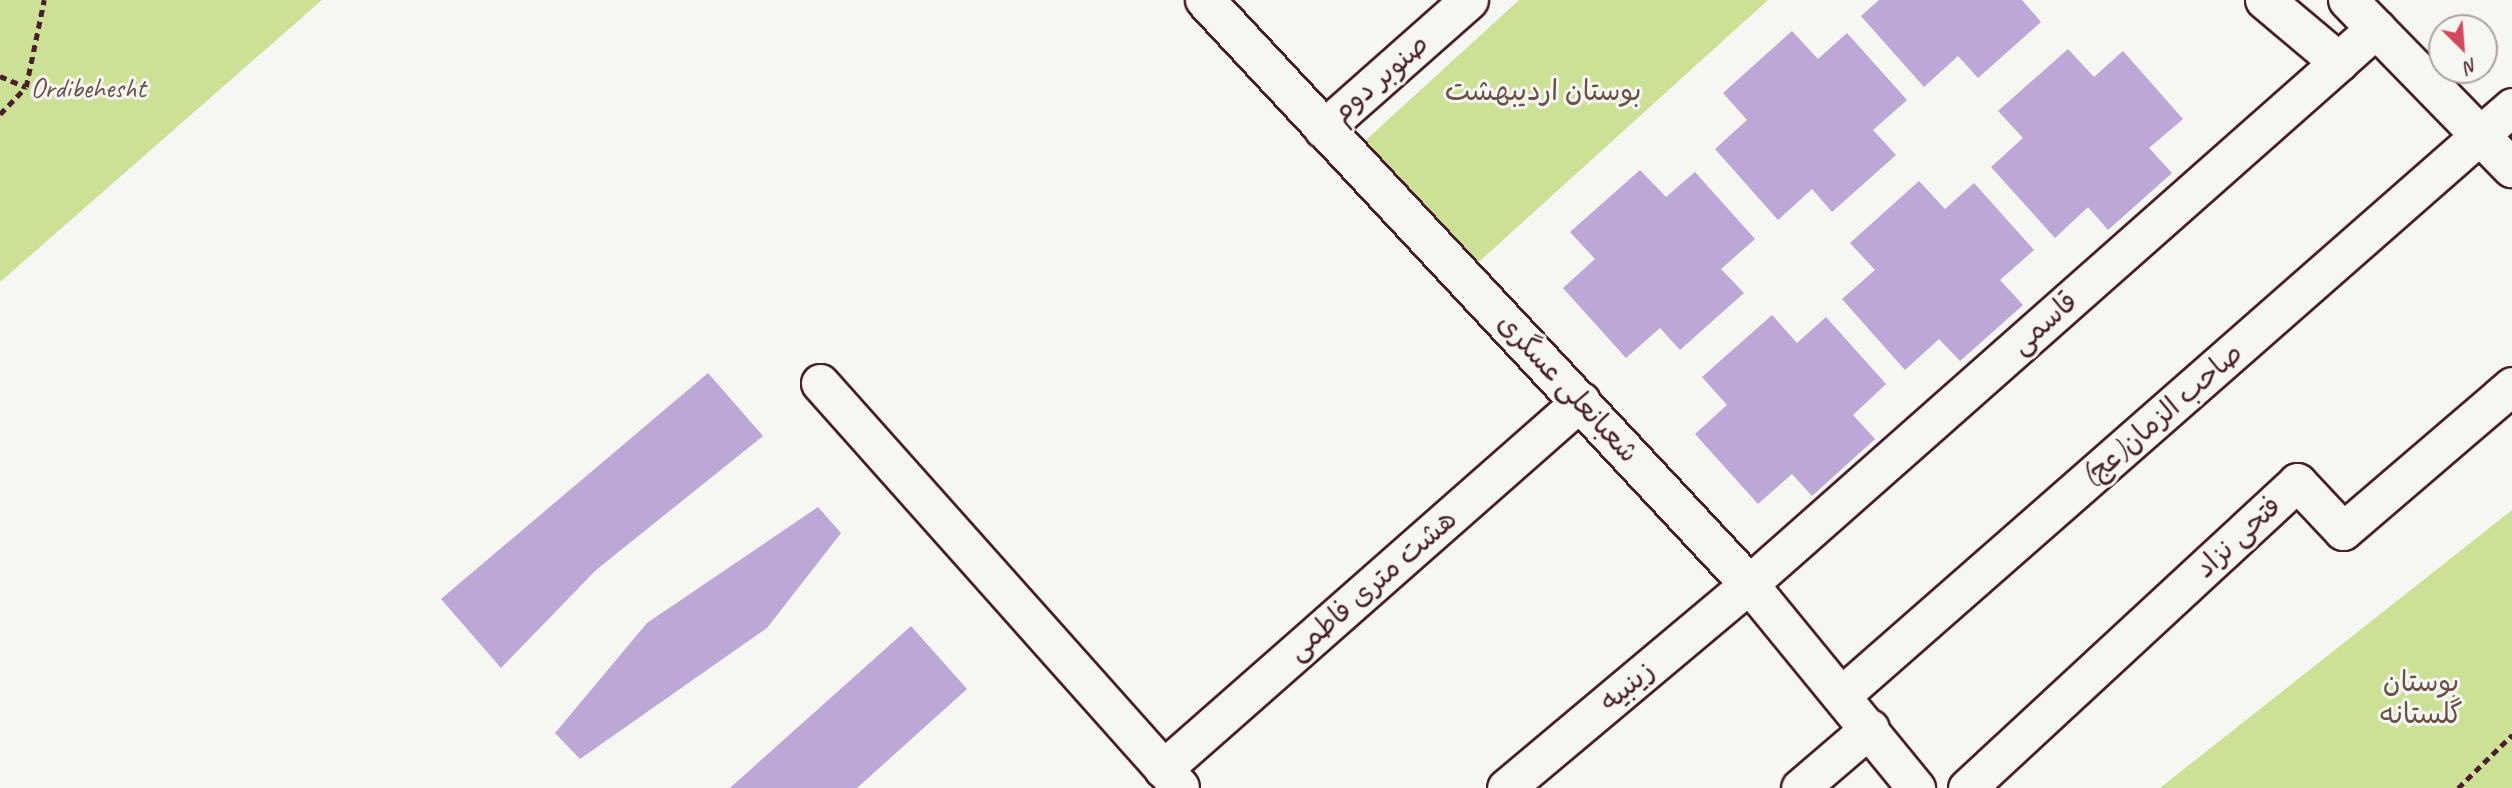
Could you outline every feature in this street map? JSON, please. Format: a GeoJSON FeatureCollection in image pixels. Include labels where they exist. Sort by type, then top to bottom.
{"type":"FeatureCollection","features":[{"type":"Feature","properties":{"kind":"street","name":"شعبانعلی عسگری"},"geometry":{"type":"LineString","coordinates":[[1205,0],[1749,584],[1843,694],[1916,788]]}},
{"type":"Feature","properties":{"kind":"street","name":"صنوبر دوم"},"geometry":{"type":"LineString","coordinates":[[1323,129],[1469,0]]}},
{"type":"Feature","properties":{"kind":"street"},"geometry":{"type":"LineString","coordinates":[[2266,0],[2339,62],[2376,29]]}},
{"type":"Feature","properties":{"kind":"street"},"geometry":{"type":"LineString","coordinates":[[2348,0],[2512,168]]}},
{"type":"Feature","properties":{"kind":"street","name":"قاسمی"},"geometry":{"type":"LineString","coordinates":[[1749,584],[2339,62]]}},
{"type":"Feature","properties":{"kind":"street","name":"صاحب الزمان(عج)"},"geometry":{"type":"LineString","coordinates":[[1843,694],[2481,137],[2512,107]]}},
{"type":"Feature","properties":{"kind":"street"},"geometry":{"type":"LineString","coordinates":[[820,383],[1172,778]]}},
{"type":"Feature","properties":{"kind":"street","name":"فتحی نزاد"},"geometry":{"type":"LineString","coordinates":[[1968,788],[2297,482],[2343,531],[2512,386]]}},
{"type":"Feature","properties":{"kind":"street","name":"هشت متری فاطمی"},"geometry":{"type":"LineString","coordinates":[[1172,778],[1581,401]]}},
{"type":"Feature","properties":{"kind":"street","name":"زینبیه"},"geometry":{"type":"LineString","coordinates":[[1506,788],[1749,584]]}},
{"type":"Feature","properties":{"kind":"street"},"geometry":{"type":"LineString","coordinates":[[1800,788],[1870,728]]}},
{"type":"Feature","properties":{"kind":"path"},"geometry":{"type":"LineString","coordinates":[[0,114],[26,87],[44,0]]}},
{"type":"Feature","properties":{"kind":"path"},"geometry":{"type":"LineString","coordinates":[[0,76],[26,87]]}},
{"type":"Feature","properties":{"kind":"path"},"geometry":{"type":"LineString","coordinates":[[2458,788],[2512,735]]}},
{"type":"Feature","properties":{"kind":"green space","name":"Ordibehesht"},"geometry":{"type":"Polygon","coordinates":[[[0,0],[322,0],[0,282],[0,0]]]}},
{"type":"Feature","properties":{"kind":"green space","name":"بوستان اردیبهشت"},"geometry":{"type":"Polygon","coordinates":[[[1519,0],[1768,0],[1471,269],[1355,150],[1519,0]]]}},
{"type":"Feature","properties":{"kind":"green space","name":"بوستان گلستانه"},"geometry":{"type":"Polygon","coordinates":[[[2512,510],[2512,788],[2160,788],[2512,510]]]}},
{"type":"Feature","properties":{"kind":"building"},"geometry":{"type":"Polygon","coordinates":[[[1879,0],[2022,0],[2041,22],[1978,78],[1958,56],[1924,87],[1861,16],[1879,0]]]}},
{"type":"Feature","properties":{"kind":"building"},"geometry":{"type":"Polygon","coordinates":[[[1792,31],[1818,59],[1847,33],[1907,100],[1873,130],[1896,155],[1832,212],[1812,189],[1778,220],[1715,149],[1747,120],[1723,93],[1792,31]]]}},
{"type":"Feature","properties":{"kind":"building"},"geometry":{"type":"Polygon","coordinates":[[[2068,49],[2094,77],[2123,51],[2183,119],[2149,148],[2172,173],[2108,230],[2088,207],[2055,238],[1991,167],[2023,138],[1998,111],[2068,49]]]}},
{"type":"Feature","properties":{"kind":"building"},"geometry":{"type":"Polygon","coordinates":[[[1640,170],[1666,197],[1695,172],[1755,239],[1721,269],[1744,293],[1680,350],[1660,328],[1626,358],[1563,288],[1595,259],[1570,232],[1640,170]]]}},
{"type":"Feature","properties":{"kind":"building"},"geometry":{"type":"Polygon","coordinates":[[[1919,181],[1945,209],[1974,183],[2034,250],[2000,280],[2023,305],[1960,361],[1939,339],[1905,370],[1842,299],[1875,270],[1850,243],[1919,181]]]}},
{"type":"Feature","properties":{"kind":"building"},"geometry":{"type":"Polygon","coordinates":[[[1772,315],[1797,343],[1826,317],[1886,384],[1853,415],[1875,439],[1812,496],[1792,474],[1758,504],[1695,434],[1727,405],[1702,377],[1772,315]]]}},
{"type":"Feature","properties":{"kind":"building"},"geometry":{"type":"Polygon","coordinates":[[[708,373],[763,436],[596,570],[501,668],[441,599],[708,373]]]}},
{"type":"Feature","properties":{"kind":"building"},"geometry":{"type":"Polygon","coordinates":[[[818,507],[841,533],[767,628],[580,759],[555,733],[647,623],[818,507]]]}},
{"type":"Feature","properties":{"kind":"building"},"geometry":{"type":"Polygon","coordinates":[[[911,626],[967,689],[857,788],[730,788],[911,626]]]}}]}
